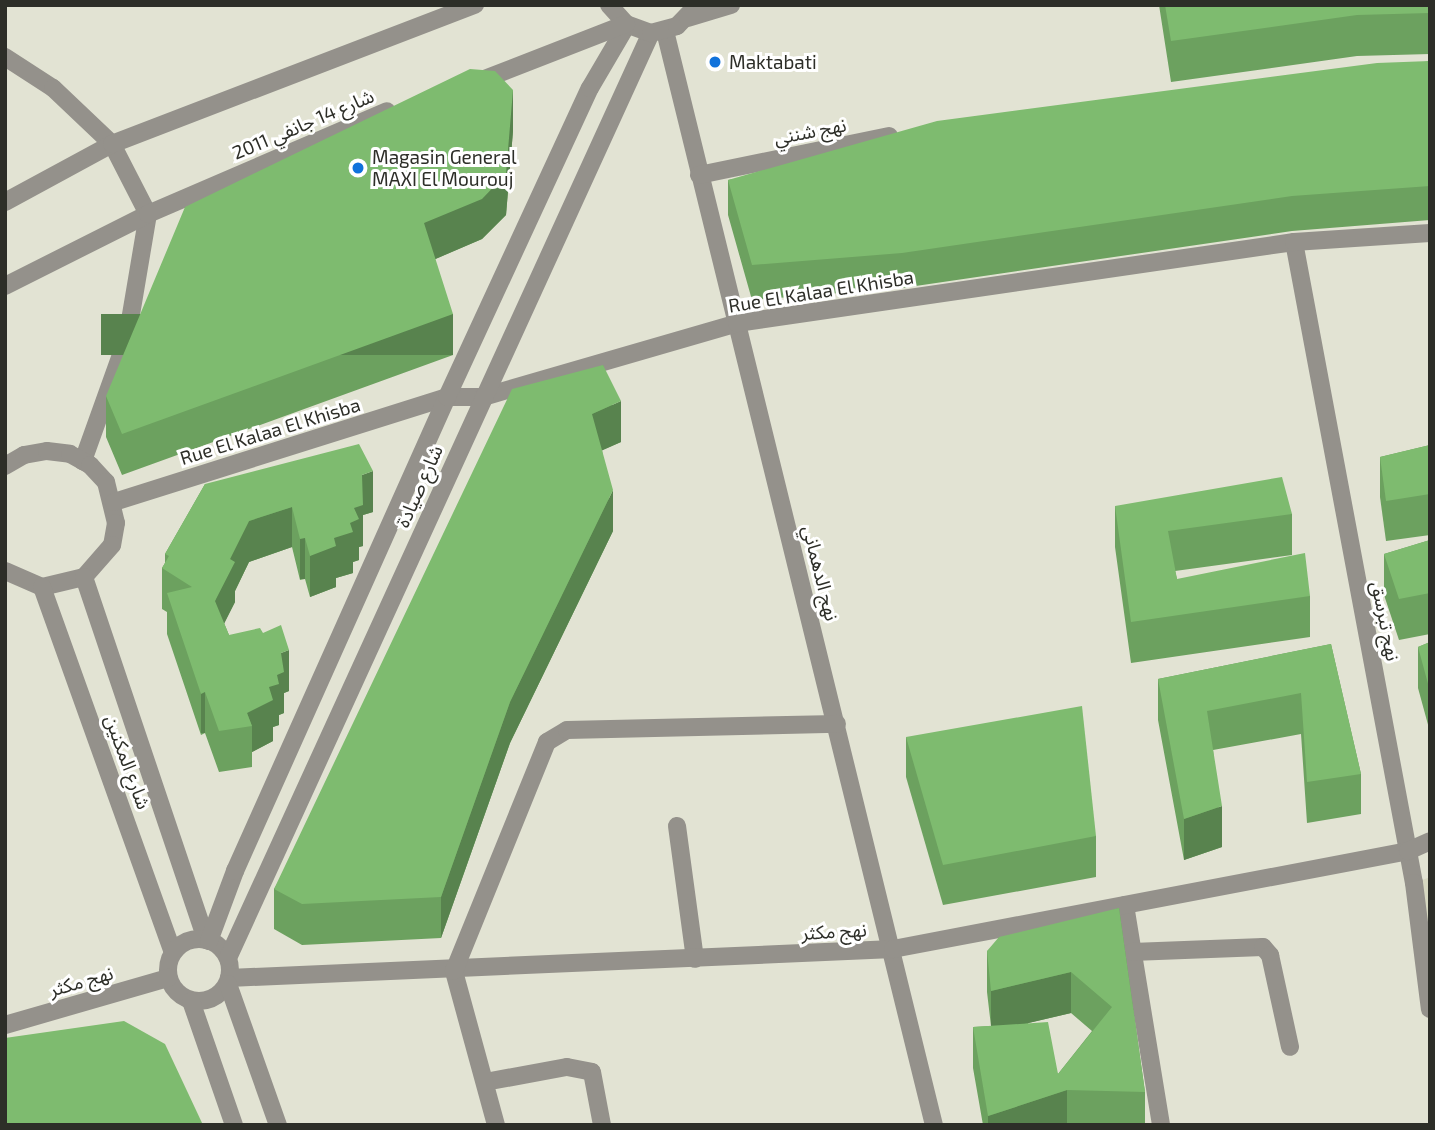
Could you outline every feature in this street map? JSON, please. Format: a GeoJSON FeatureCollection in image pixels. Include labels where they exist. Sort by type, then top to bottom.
{"type":"FeatureCollection","features":[{"type":"Feature","properties":{"kind":"street"},"geometry":{"type":"LineString","coordinates":[[5,202],[113,145],[475,5]]}},
{"type":"Feature","properties":{"kind":"street"},"geometry":{"type":"LineString","coordinates":[[609,5],[627,25],[658,32],[692,11],[731,5]]}},
{"type":"Feature","properties":{"kind":"street"},"geometry":{"type":"LineString","coordinates":[[455,89],[579,46],[627,25]]}},
{"type":"Feature","properties":{"kind":"street","name":"شارع صيادة"},"geometry":{"type":"LineString","coordinates":[[208,940],[235,871],[447,397],[590,88],[627,25]]}},
{"type":"Feature","properties":{"kind":"street","name":"شارع صيادة"},"geometry":{"type":"LineString","coordinates":[[228,958],[483,397],[658,32]]}},
{"type":"Feature","properties":{"kind":"street","name":"نهج الدهماني"},"geometry":{"type":"LineString","coordinates":[[658,32],[699,175],[737,323],[893,949],[934,1125]]}},
{"type":"Feature","properties":{"kind":"street"},"geometry":{"type":"LineString","coordinates":[[5,57],[53,88],[113,145],[148,214],[127,338],[83,461]]}},
{"type":"Feature","properties":{"kind":"street","name":"شارع 14 جانفي 2011"},"geometry":{"type":"LineString","coordinates":[[5,286],[148,214],[404,105]]}},
{"type":"Feature","properties":{"kind":"street","name":"نهج شنني"},"geometry":{"type":"LineString","coordinates":[[699,175],[910,132]]}},
{"type":"Feature","properties":{"kind":"street","name":"Rue El Kalaa El Khisba"},"geometry":{"type":"LineString","coordinates":[[114,502],[447,397],[483,397],[737,323],[1294,242],[1430,233]]}},
{"type":"Feature","properties":{"kind":"street","name":"نهج تبرسق"},"geometry":{"type":"LineString","coordinates":[[1294,242],[1408,851],[1430,1009]]}},
{"type":"Feature","properties":{"kind":"street"},"geometry":{"type":"LineString","coordinates":[[5,466],[24,455],[47,451],[83,461],[106,482],[114,502],[112,545],[84,577],[64,585],[42,587],[5,571]]}},
{"type":"Feature","properties":{"kind":"street","name":"شارع المكنين"},"geometry":{"type":"LineString","coordinates":[[84,577],[208,940]]}},
{"type":"Feature","properties":{"kind":"street","name":"شارع المكنين"},"geometry":{"type":"LineString","coordinates":[[42,587],[173,952]]}},
{"type":"Feature","properties":{"kind":"street"},"geometry":{"type":"LineString","coordinates":[[496,1125],[454,971],[547,742],[567,730],[837,724]]}},
{"type":"Feature","properties":{"kind":"street"},"geometry":{"type":"LineString","coordinates":[[677,826],[695,959]]}},
{"type":"Feature","properties":{"kind":"street","name":"نهج مكثر"},"geometry":{"type":"LineString","coordinates":[[228,981],[893,949],[1408,851],[1430,841]]}},
{"type":"Feature","properties":{"kind":"street"},"geometry":{"type":"LineString","coordinates":[[1125,905],[1161,1125]]}},
{"type":"Feature","properties":{"kind":"street"},"geometry":{"type":"LineString","coordinates":[[228,981],[208,1001],[191,1001],[177,993],[168,978],[173,952],[188,941],[208,940],[228,958],[228,981],[278,1125]]}},
{"type":"Feature","properties":{"kind":"street"},"geometry":{"type":"LineString","coordinates":[[1132,952],[1263,947],[1270,955],[1290,1047]]}},
{"type":"Feature","properties":{"kind":"street","name":"نهج مكثر"},"geometry":{"type":"LineString","coordinates":[[5,1025],[168,978]]}},
{"type":"Feature","properties":{"kind":"street"},"geometry":{"type":"LineString","coordinates":[[191,1001],[234,1125]]}},
{"type":"Feature","properties":{"kind":"street"},"geometry":{"type":"LineString","coordinates":[[485,1082],[567,1067],[592,1072],[602,1125]]}},
{"type":"Feature","properties":{"kind":"shaded area"},"geometry":{"type":"Polygon","coordinates":[[[1430,877],[1430,951],[1420,881],[1430,877]]]}},
{"type":"Feature","properties":{"kind":"building"},"geometry":{"type":"Polygon","coordinates":[[[1165,5],[1430,5],[1430,13],[1357,15],[1171,41],[1165,5]]]}},
{"type":"Feature","properties":{"kind":"building"},"geometry":{"type":"Polygon","coordinates":[[[1430,61],[1430,186],[1292,196],[902,253],[752,265],[728,180],[937,121],[1377,63],[1430,61]]]}},
{"type":"Feature","properties":{"kind":"building"},"geometry":{"type":"Polygon","coordinates":[[[470,69],[495,71],[513,90],[506,174],[482,199],[424,223],[453,314],[122,434],[106,396],[185,207],[470,69]]]}},
{"type":"Feature","properties":{"kind":"building"},"geometry":{"type":"Polygon","coordinates":[[[603,365],[621,401],[592,414],[613,490],[510,702],[441,897],[302,904],[274,889],[512,389],[603,365]]]}},
{"type":"Feature","properties":{"kind":"building"},"geometry":{"type":"Polygon","coordinates":[[[359,444],[373,471],[362,475],[363,505],[354,508],[359,519],[350,523],[353,532],[334,538],[336,546],[310,556],[305,538],[300,539],[292,507],[249,521],[230,559],[235,562],[215,601],[229,635],[260,628],[263,633],[281,625],[289,650],[281,653],[284,672],[277,675],[279,684],[269,687],[273,700],[247,713],[252,726],[219,731],[205,692],[201,694],[167,593],[192,587],[162,568],[169,556],[165,554],[205,484],[359,444]]]}},
{"type":"Feature","properties":{"kind":"building"},"geometry":{"type":"Polygon","coordinates":[[[1430,445],[1430,494],[1386,501],[1380,457],[1430,445]]]}},
{"type":"Feature","properties":{"kind":"building"},"geometry":{"type":"Polygon","coordinates":[[[1282,477],[1292,514],[1168,531],[1177,579],[1305,553],[1310,596],[1131,622],[1115,506],[1282,477]]]}},
{"type":"Feature","properties":{"kind":"building"},"geometry":{"type":"Polygon","coordinates":[[[1430,540],[1430,593],[1399,599],[1384,554],[1430,540]]]}},
{"type":"Feature","properties":{"kind":"building"},"geometry":{"type":"Polygon","coordinates":[[[1430,642],[1430,691],[1418,647],[1430,642]]]}},
{"type":"Feature","properties":{"kind":"building"},"geometry":{"type":"Polygon","coordinates":[[[1331,644],[1361,774],[1307,782],[1301,693],[1207,711],[1222,806],[1184,819],[1158,679],[1331,644]]]}},
{"type":"Feature","properties":{"kind":"building"},"geometry":{"type":"Polygon","coordinates":[[[1082,706],[1096,836],[943,865],[906,737],[1082,706]]]}},
{"type":"Feature","properties":{"kind":"building"},"geometry":{"type":"Polygon","coordinates":[[[1119,908],[1145,1092],[1067,1090],[988,1116],[973,1027],[1048,1022],[1058,1074],[1112,1007],[1071,972],[991,991],[987,951],[999,937],[1119,908]]]}},
{"type":"Feature","properties":{"kind":"building"},"geometry":{"type":"Polygon","coordinates":[[[124,1021],[165,1044],[203,1125],[5,1125],[5,1038],[124,1021]]]}},
{"type":"Feature","properties":{"kind":"place","name":"Maktabati"},"geometry":{"type":"Point","coordinates":[715,62]}},
{"type":"Feature","properties":{"kind":"place","name":"Magasin General MAXI El Mourouj"},"geometry":{"type":"Point","coordinates":[358,168]}}]}
